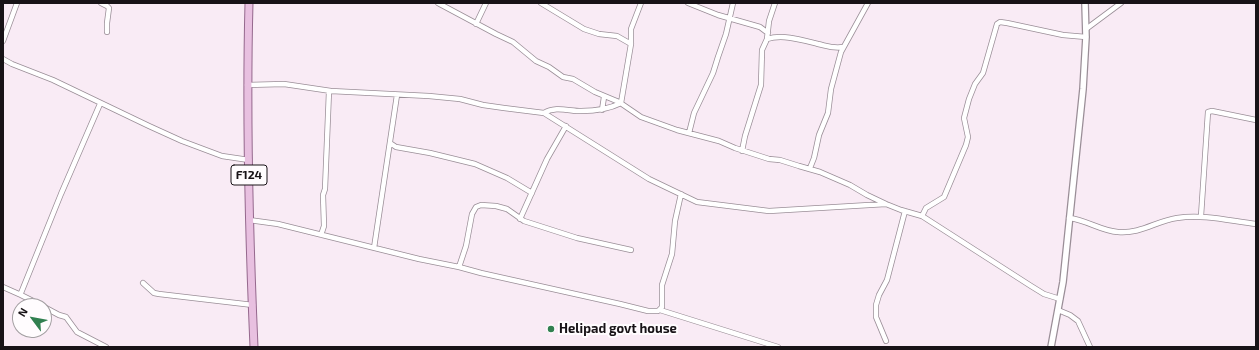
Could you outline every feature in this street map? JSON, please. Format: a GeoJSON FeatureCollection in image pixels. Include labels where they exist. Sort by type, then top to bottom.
{"type":"FeatureCollection","features":[{"type":"Feature","properties":{"kind":"main road","name":"F124"},"geometry":{"type":"LineString","coordinates":[[249,3],[247,85],[249,220],[254,347]]}},
{"type":"Feature","properties":{"kind":"street"},"geometry":{"type":"LineString","coordinates":[[3,41],[16,3]]}},
{"type":"Feature","properties":{"kind":"street"},"geometry":{"type":"LineString","coordinates":[[101,3],[109,8],[106,23],[107,32]]}},
{"type":"Feature","properties":{"kind":"street"},"geometry":{"type":"LineString","coordinates":[[438,3],[513,42],[536,61],[549,67],[564,77],[579,81],[595,92],[621,103],[641,117],[719,141],[742,151],[769,159],[773,158],[798,166],[810,168],[850,185],[886,204],[922,216],[1044,294],[1060,299]]}},
{"type":"Feature","properties":{"kind":"street"},"geometry":{"type":"LineString","coordinates":[[476,24],[486,3]]}},
{"type":"Feature","properties":{"kind":"street"},"geometry":{"type":"LineString","coordinates":[[541,3],[584,29],[598,34],[617,36],[631,44]]}},
{"type":"Feature","properties":{"kind":"street"},"geometry":{"type":"LineString","coordinates":[[621,103],[631,44],[631,29],[641,3]]}},
{"type":"Feature","properties":{"kind":"street"},"geometry":{"type":"LineString","coordinates":[[688,3],[729,18],[760,27],[774,37]]}},
{"type":"Feature","properties":{"kind":"street"},"geometry":{"type":"LineString","coordinates":[[689,133],[694,113],[713,73],[726,34],[733,3]]}},
{"type":"Feature","properties":{"kind":"street"},"geometry":{"type":"LineString","coordinates":[[742,151],[745,136],[761,85],[762,50],[767,39],[768,26],[774,3]]}},
{"type":"Feature","properties":{"kind":"street"},"geometry":{"type":"LineString","coordinates":[[810,168],[814,158],[819,135],[828,113],[831,89],[840,54],[843,46],[868,3]]}},
{"type":"Feature","properties":{"kind":"street"},"geometry":{"type":"LineString","coordinates":[[1051,347],[1063,282],[1083,89],[1086,37],[1085,3]]}},
{"type":"Feature","properties":{"kind":"street"},"geometry":{"type":"LineString","coordinates":[[1086,30],[1121,3]]}},
{"type":"Feature","properties":{"kind":"street"},"geometry":{"type":"LineString","coordinates":[[922,216],[926,208],[944,197],[966,145],[968,137],[964,118],[975,84],[983,73],[997,24],[1000,22],[1007,23],[1063,35],[1086,37]]}},
{"type":"Feature","properties":{"kind":"street"},"geometry":{"type":"LineString","coordinates":[[760,27],[768,26]]}},
{"type":"Feature","properties":{"kind":"street"},"geometry":{"type":"LineString","coordinates":[[767,39],[774,37],[807,41],[836,48],[843,46]]}},
{"type":"Feature","properties":{"kind":"street"},"geometry":{"type":"LineString","coordinates":[[836,48],[840,54]]}},
{"type":"Feature","properties":{"kind":"street"},"geometry":{"type":"LineString","coordinates":[[3,59],[53,80],[100,104],[156,129],[222,156],[249,160]]}},
{"type":"Feature","properties":{"kind":"street"},"geometry":{"type":"LineString","coordinates":[[247,85],[284,84],[329,91],[429,96],[460,99],[490,106],[544,112],[649,179],[697,202],[769,211],[886,204]]}},
{"type":"Feature","properties":{"kind":"street"},"geometry":{"type":"LineString","coordinates":[[321,235],[324,226],[323,195],[325,188],[329,91]]}},
{"type":"Feature","properties":{"kind":"street"},"geometry":{"type":"LineString","coordinates":[[374,248],[397,95]]}},
{"type":"Feature","properties":{"kind":"street"},"geometry":{"type":"LineString","coordinates":[[602,110],[604,96]]}},
{"type":"Feature","properties":{"kind":"street"},"geometry":{"type":"LineString","coordinates":[[544,112],[551,109],[581,111],[602,110],[609,109],[621,103]]}},
{"type":"Feature","properties":{"kind":"street"},"geometry":{"type":"LineString","coordinates":[[21,295],[61,194],[100,104]]}},
{"type":"Feature","properties":{"kind":"street"},"geometry":{"type":"LineString","coordinates":[[1201,216],[1208,112],[1212,111],[1256,120]]}},
{"type":"Feature","properties":{"kind":"street"},"geometry":{"type":"LineString","coordinates":[[520,219],[547,159],[566,126]]}},
{"type":"Feature","properties":{"kind":"street"},"geometry":{"type":"LineString","coordinates":[[390,143],[396,147],[430,153],[475,164],[507,178],[532,193]]}},
{"type":"Feature","properties":{"kind":"street"},"geometry":{"type":"LineString","coordinates":[[389,151],[396,147]]}},
{"type":"Feature","properties":{"kind":"street"},"geometry":{"type":"LineString","coordinates":[[660,310],[662,307],[662,285],[672,254],[675,221],[681,194]]}},
{"type":"Feature","properties":{"kind":"street"},"geometry":{"type":"LineString","coordinates":[[459,266],[466,246],[472,214],[476,207],[486,204],[507,209],[524,221],[577,238],[631,250]]}},
{"type":"Feature","properties":{"kind":"street"},"geometry":{"type":"LineString","coordinates":[[886,342],[876,317],[876,305],[879,295],[887,280],[905,211]]}},
{"type":"Feature","properties":{"kind":"street"},"geometry":{"type":"LineString","coordinates":[[1069,218],[1078,219],[1106,230],[1119,232],[1142,230],[1169,219],[1201,216],[1233,222],[1256,224]]}},
{"type":"Feature","properties":{"kind":"street"},"geometry":{"type":"LineString","coordinates":[[249,220],[278,224],[419,259],[459,266],[481,273],[648,311],[656,312],[660,310],[778,347]]}},
{"type":"Feature","properties":{"kind":"street"},"geometry":{"type":"LineString","coordinates":[[143,283],[159,294],[253,305]]}},
{"type":"Feature","properties":{"kind":"street"},"geometry":{"type":"LineString","coordinates":[[3,287],[27,298]]}},
{"type":"Feature","properties":{"kind":"street"},"geometry":{"type":"LineString","coordinates":[[1058,310],[1070,315],[1078,321],[1090,347]]}},
{"type":"Feature","properties":{"kind":"street"},"geometry":{"type":"LineString","coordinates":[[52,311],[66,317],[77,332],[106,347]]}},
{"type":"Feature","properties":{"kind":"place","name":"Helipad govt house"},"geometry":{"type":"Point","coordinates":[551,329]}}]}
